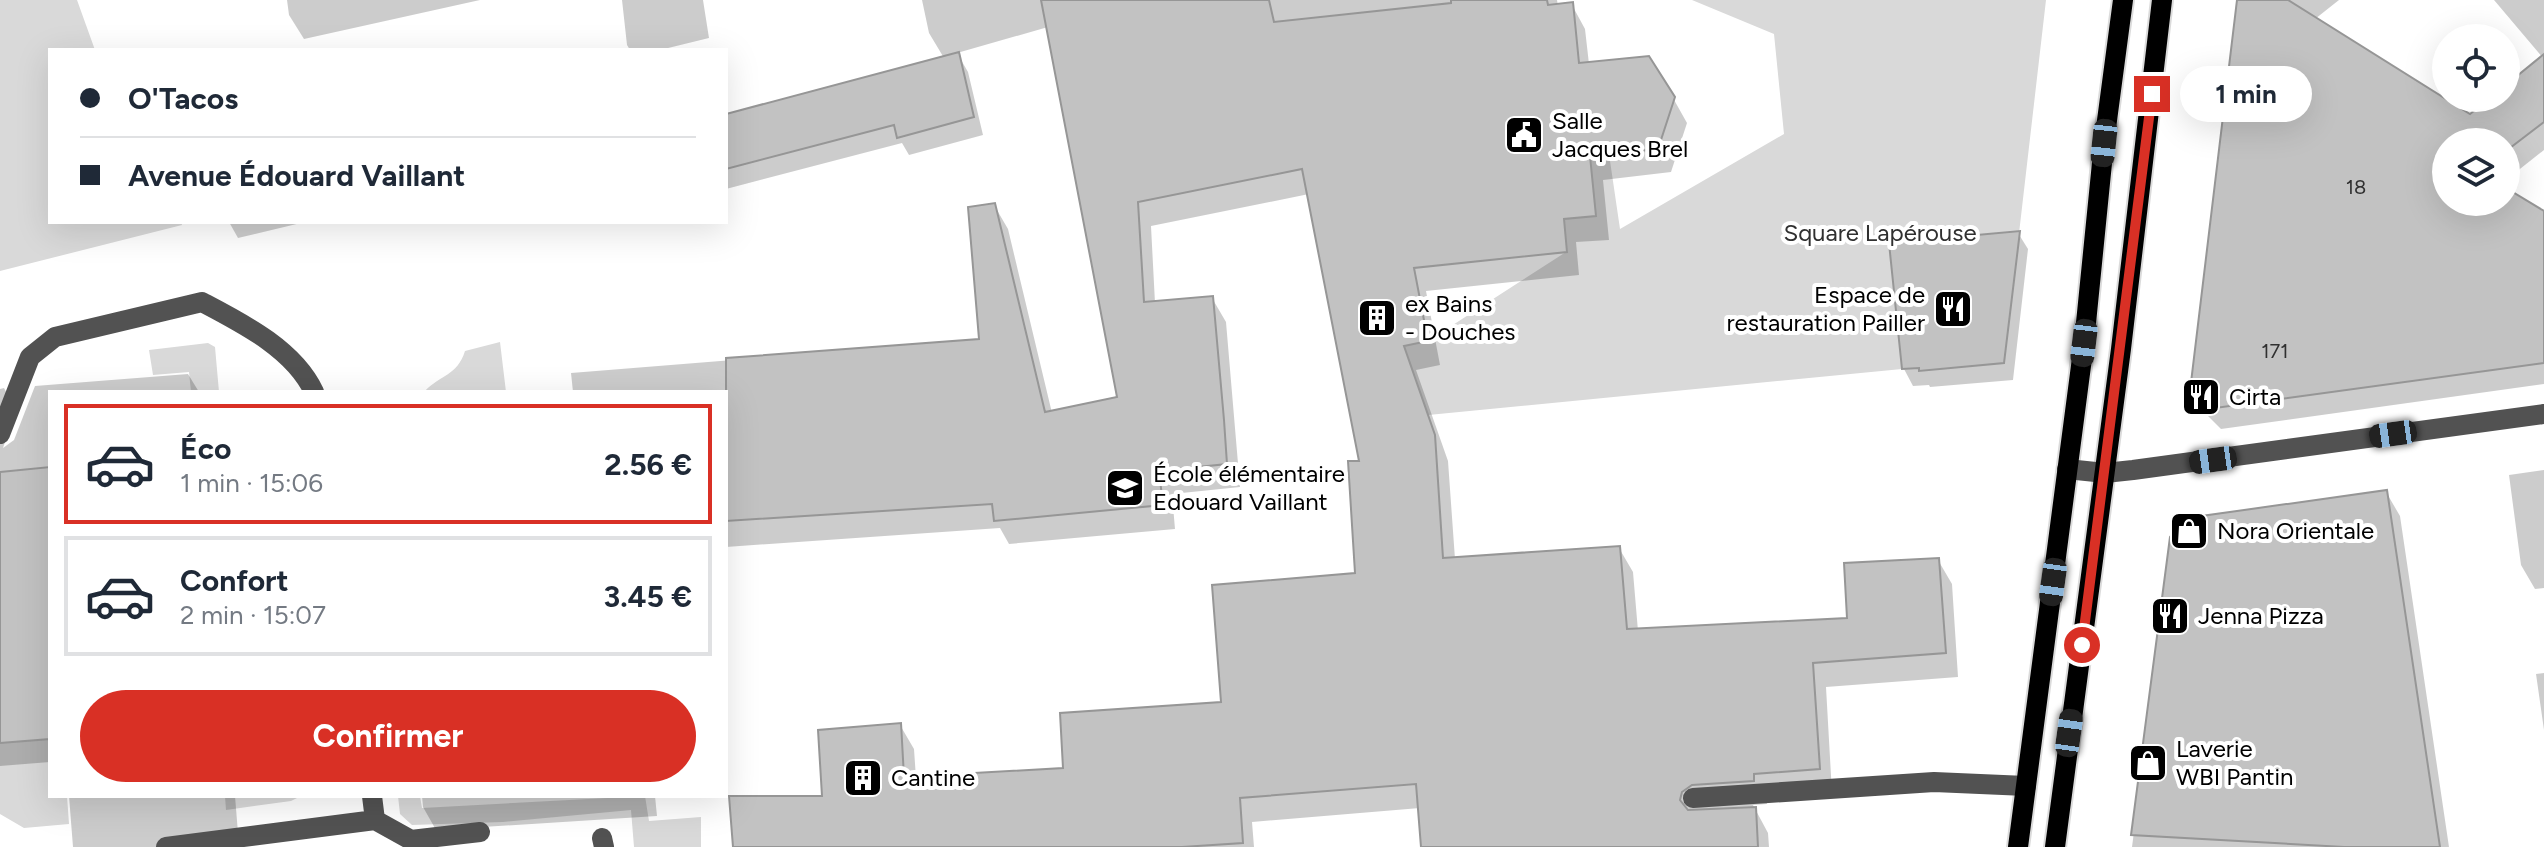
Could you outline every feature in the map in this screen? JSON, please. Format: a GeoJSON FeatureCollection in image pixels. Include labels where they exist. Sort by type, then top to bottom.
{"type":"FeatureCollection","features":[{"type":"Feature","properties":{"kind":"main road"},"geometry":{"type":"LineString","coordinates":[[2018,847],[2084,343],[2104,143],[2123,0]]}},
{"type":"Feature","properties":{"kind":"main road"},"geometry":{"type":"LineString","coordinates":[[2055,847],[2105,473],[2162,0]]}},
{"type":"Feature","properties":{"kind":"street"},"geometry":{"type":"LineString","coordinates":[[0,434],[30,357],[55,337],[202,302],[257,331],[308,378],[313,390]]}},
{"type":"Feature","properties":{"kind":"street"},"geometry":{"type":"LineString","coordinates":[[2067,469],[2105,473],[2544,414]]}},
{"type":"Feature","properties":{"kind":"street"},"geometry":{"type":"LineString","coordinates":[[1693,798],[1934,782],[2026,786]]}},
{"type":"Feature","properties":{"kind":"street"},"geometry":{"type":"LineString","coordinates":[[372,798],[375,820]]}},
{"type":"Feature","properties":{"kind":"street"},"geometry":{"type":"LineString","coordinates":[[166,847],[303,839],[375,820],[411,840],[480,832]]}},
{"type":"Feature","properties":{"kind":"green space"},"geometry":{"type":"Polygon","coordinates":[[[0,0],[77,0],[94,48],[48,48],[48,224],[182,225],[0,271],[0,0]]]}},
{"type":"Feature","properties":{"kind":"green space","name":"Square Lapérouse"},"geometry":{"type":"Polygon","coordinates":[[[1692,0],[2046,0],[2004,363],[1919,371],[1918,368],[1902,369],[1418,416],[1404,346],[1428,341],[1566,252],[1564,219],[1596,216],[1590,156],[1609,154],[1620,229],[1784,134],[1774,34],[1692,0]]]}},
{"type":"Feature","properties":{"kind":"green space"},"geometry":{"type":"Polygon","coordinates":[[[500,342],[506,390],[426,390],[458,365],[465,351],[500,342]]]}},
{"type":"Feature","properties":{"kind":"green space"},"geometry":{"type":"Polygon","coordinates":[[[208,343],[215,347],[219,390],[191,390],[189,372],[153,375],[149,350],[208,343]]]}},
{"type":"Feature","properties":{"kind":"green space"},"geometry":{"type":"Polygon","coordinates":[[[48,731],[48,798],[67,798],[69,824],[24,828],[0,814],[0,743],[48,731]]]}},
{"type":"Feature","properties":{"kind":"green space"},"geometry":{"type":"Polygon","coordinates":[[[225,798],[297,798],[291,801],[226,810],[225,798]]]}},
{"type":"Feature","properties":{"kind":"green space"},"geometry":{"type":"Polygon","coordinates":[[[398,798],[420,798],[422,808],[645,798],[649,821],[701,817],[701,847],[634,847],[631,810],[503,822],[412,825],[400,814],[398,798]]]}},
{"type":"Feature","properties":{"kind":"building"},"geometry":{"type":"Polygon","coordinates":[[[1041,0],[1269,0],[1274,22],[1451,3],[1451,0],[1547,0],[1548,5],[1573,2],[1579,63],[1649,56],[1675,97],[1658,149],[1590,156],[1596,216],[1564,219],[1567,252],[1414,268],[1428,341],[1404,346],[1435,435],[1443,558],[1620,546],[1627,629],[1847,618],[1844,563],[1939,558],[1946,653],[1813,663],[1820,769],[1754,774],[1754,781],[1692,785],[1682,792],[1680,800],[1688,810],[1756,807],[1758,847],[1421,847],[1416,784],[1240,798],[1243,843],[1182,847],[733,847],[729,796],[822,796],[818,730],[901,723],[904,777],[1063,768],[1060,713],[1221,702],[1212,585],[1355,573],[1348,461],[1359,461],[1302,169],[1138,202],[1144,302],[1213,296],[1224,420],[1227,464],[1159,471],[1163,505],[994,521],[992,504],[728,521],[726,358],[979,339],[968,207],[995,203],[1045,412],[1117,397],[1041,0]]]}},
{"type":"Feature","properties":{"kind":"building"},"geometry":{"type":"Polygon","coordinates":[[[2237,0],[2288,0],[2432,90],[2432,112],[2520,112],[2520,74],[2544,54],[2544,122],[2520,140],[2520,128],[2432,128],[2432,216],[2520,216],[2520,196],[2544,211],[2544,363],[2208,409],[2190,391],[2237,0]]]}},
{"type":"Feature","properties":{"kind":"building"},"geometry":{"type":"Polygon","coordinates":[[[959,52],[974,117],[897,138],[894,125],[728,168],[728,113],[959,52]]]}},
{"type":"Feature","properties":{"kind":"building","name":"Espace de restauration Pailler"},"geometry":{"type":"Polygon","coordinates":[[[2020,231],[2004,363],[1919,371],[1919,368],[1902,369],[1889,243],[2020,231]]]}},
{"type":"Feature","properties":{"kind":"building"},"geometry":{"type":"Polygon","coordinates":[[[48,467],[48,739],[0,743],[0,472],[48,467]]]}},
{"type":"Feature","properties":{"kind":"building"},"geometry":{"type":"Polygon","coordinates":[[[2387,490],[2440,847],[2344,847],[2131,835],[2170,537],[2187,518],[2387,490]]]}},
{"type":"Feature","properties":{"kind":"place","name":"Salle Jacques Brel"},"geometry":{"type":"Point","coordinates":[1524,135]}},
{"type":"Feature","properties":{"kind":"place","name":"Espace de restauration Pailler"},"geometry":{"type":"Point","coordinates":[1953,309]}},
{"type":"Feature","properties":{"kind":"place","name":"ex Bains - Douches"},"geometry":{"type":"Point","coordinates":[1377,318]}},
{"type":"Feature","properties":{"kind":"place","name":"Cirta"},"geometry":{"type":"Point","coordinates":[2201,397]}},
{"type":"Feature","properties":{"kind":"place","name":"École élémentaire Edouard Vaillant"},"geometry":{"type":"Point","coordinates":[1125,488]}},
{"type":"Feature","properties":{"kind":"place","name":"Nora Orientale"},"geometry":{"type":"Point","coordinates":[2189,531]}},
{"type":"Feature","properties":{"kind":"place","name":"Jenna Pizza"},"geometry":{"type":"Point","coordinates":[2170,616]}},
{"type":"Feature","properties":{"kind":"place","name":"Laverie WBI Pantin"},"geometry":{"type":"Point","coordinates":[2148,763]}},
{"type":"Feature","properties":{"kind":"place","name":"Cantine"},"geometry":{"type":"Point","coordinates":[863,778]}},
{"type":"Feature","properties":{"kind":"route"},"geometry":{"type":"LineString","coordinates":[[2082,645],[2152,94]]}}]}
